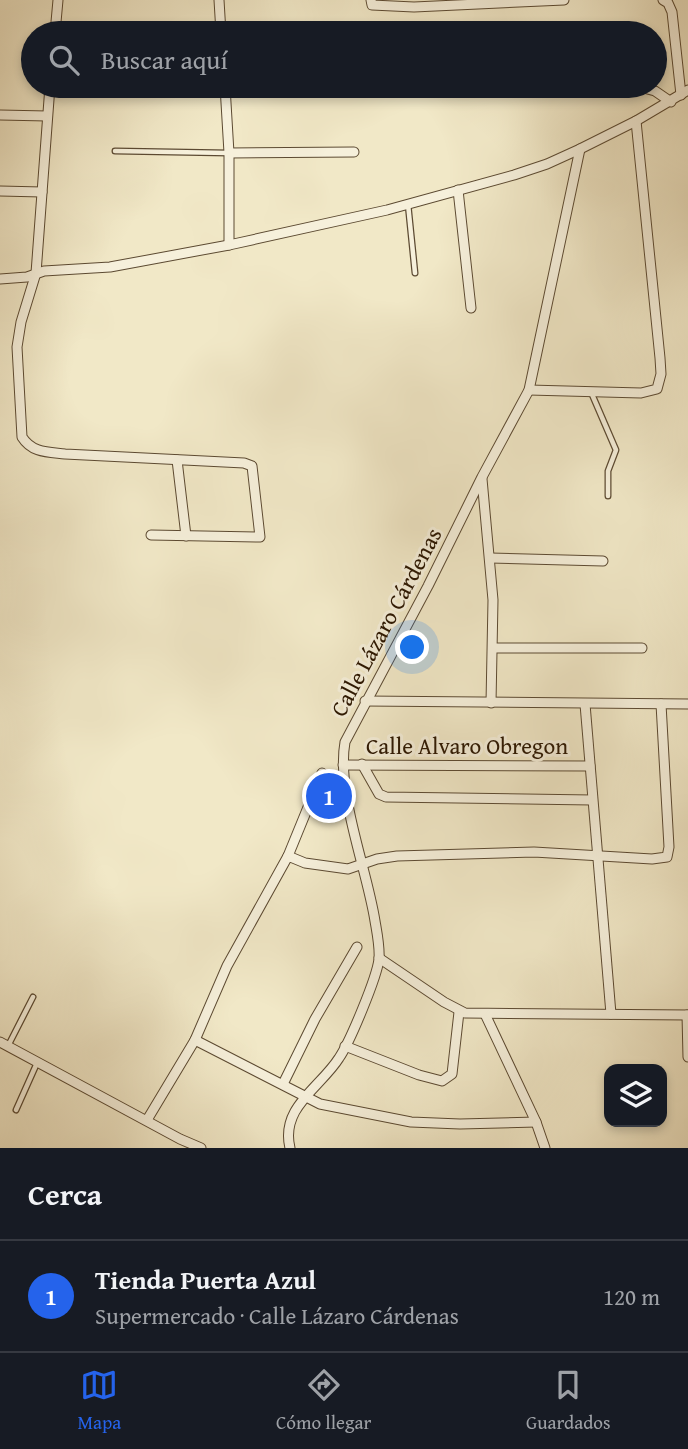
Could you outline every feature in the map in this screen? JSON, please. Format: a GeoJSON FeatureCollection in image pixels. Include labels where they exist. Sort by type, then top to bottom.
{"type":"FeatureCollection","features":[{"type":"Feature","properties":{"kind":"street"},"geometry":{"type":"LineString","coordinates":[[56,21],[58,0]]}},
{"type":"Feature","properties":{"kind":"street"},"geometry":{"type":"LineString","coordinates":[[219,0],[220,21]]}},
{"type":"Feature","properties":{"kind":"street"},"geometry":{"type":"LineString","coordinates":[[371,3],[414,7],[564,0]]}},
{"type":"Feature","properties":{"kind":"street"},"geometry":{"type":"LineString","coordinates":[[0,279],[110,267],[229,245],[408,204],[547,164],[636,121],[685,92],[672,12],[668,3],[663,0]]}},
{"type":"Feature","properties":{"kind":"street"},"geometry":{"type":"LineString","coordinates":[[49,98],[36,273],[21,322],[18,347],[22,437],[27,445],[39,451],[244,463],[252,466],[260,537],[151,535]]}},
{"type":"Feature","properties":{"kind":"street"},"geometry":{"type":"LineString","coordinates":[[226,98],[229,245]]}},
{"type":"Feature","properties":{"kind":"street"},"geometry":{"type":"LineString","coordinates":[[665,98],[671,102]]}},
{"type":"Feature","properties":{"kind":"street"},"geometry":{"type":"LineString","coordinates":[[0,115],[47,116]]}},
{"type":"Feature","properties":{"kind":"street"},"geometry":{"type":"LineString","coordinates":[[529,390],[641,393],[657,389],[659,384],[660,358],[636,121]]}},
{"type":"Feature","properties":{"kind":"street","name":"Calle Lázaro Cárdenas"},"geometry":{"type":"LineString","coordinates":[[290,1148],[290,1126],[294,1113],[304,1096],[333,1068],[375,975],[379,958],[373,909],[345,782],[345,742],[529,390],[542,338],[579,149]]}},
{"type":"Feature","properties":{"kind":"street"},"geometry":{"type":"LineString","coordinates":[[229,153],[354,152]]}},
{"type":"Feature","properties":{"kind":"street"},"geometry":{"type":"LineString","coordinates":[[458,190],[471,308]]}},
{"type":"Feature","properties":{"kind":"street"},"geometry":{"type":"LineString","coordinates":[[0,191],[42,192]]}},
{"type":"Feature","properties":{"kind":"street"},"geometry":{"type":"LineString","coordinates":[[177,460],[186,536]]}},
{"type":"Feature","properties":{"kind":"street"},"geometry":{"type":"LineString","coordinates":[[482,477],[490,558],[493,648],[491,703]]}},
{"type":"Feature","properties":{"kind":"street"},"geometry":{"type":"LineString","coordinates":[[490,558],[603,561]]}},
{"type":"Feature","properties":{"kind":"street"},"geometry":{"type":"LineString","coordinates":[[493,648],[642,649]]}},
{"type":"Feature","properties":{"kind":"street"},"geometry":{"type":"LineString","coordinates":[[365,701],[688,704]]}},
{"type":"Feature","properties":{"kind":"street"},"geometry":{"type":"LineString","coordinates":[[585,704],[611,1014]]}},
{"type":"Feature","properties":{"kind":"street"},"geometry":{"type":"LineString","coordinates":[[288,856],[305,863],[339,869],[354,868],[377,859],[397,856],[519,852],[652,859],[667,857],[669,847],[661,704]]}},
{"type":"Feature","properties":{"kind":"street"},"geometry":{"type":"LineString","coordinates":[[362,764],[379,794],[386,797],[592,800]]}},
{"type":"Feature","properties":{"kind":"street","name":"Calle Alvaro Obregon"},"geometry":{"type":"LineString","coordinates":[[343,765],[590,765]]}},
{"type":"Feature","properties":{"kind":"street"},"geometry":{"type":"LineString","coordinates":[[147,1120],[195,1040],[227,966],[288,856],[322,773]]}},
{"type":"Feature","properties":{"kind":"street"},"geometry":{"type":"LineString","coordinates":[[283,1084],[357,947]]}},
{"type":"Feature","properties":{"kind":"street"},"geometry":{"type":"LineString","coordinates":[[379,958],[459,1012],[687,1015],[688,1057]]}},
{"type":"Feature","properties":{"kind":"street"},"geometry":{"type":"LineString","coordinates":[[345,1046],[419,1075],[442,1081],[452,1073],[459,1012]]}},
{"type":"Feature","properties":{"kind":"street"},"geometry":{"type":"LineString","coordinates":[[485,1014],[536,1122],[545,1148]]}},
{"type":"Feature","properties":{"kind":"street"},"geometry":{"type":"LineString","coordinates":[[195,1040],[320,1104],[411,1122],[536,1122]]}},
{"type":"Feature","properties":{"kind":"street"},"geometry":{"type":"LineString","coordinates":[[4,1044],[201,1148]]}},
{"type":"Feature","properties":{"kind":"lane"},"geometry":{"type":"LineString","coordinates":[[115,151],[229,153]]}},
{"type":"Feature","properties":{"kind":"lane"},"geometry":{"type":"LineString","coordinates":[[408,204],[415,273]]}},
{"type":"Feature","properties":{"kind":"lane"},"geometry":{"type":"LineString","coordinates":[[591,392],[615,450],[608,471],[608,496]]}},
{"type":"Feature","properties":{"kind":"lane"},"geometry":{"type":"LineString","coordinates":[[4,1044],[33,997]]}},
{"type":"Feature","properties":{"kind":"lane"},"geometry":{"type":"LineString","coordinates":[[16,1111],[37,1062]]}},
{"type":"Feature","properties":{"kind":"place","name":"Tienda Puerta Azul"},"geometry":{"type":"Point","coordinates":[329,796]}}]}
